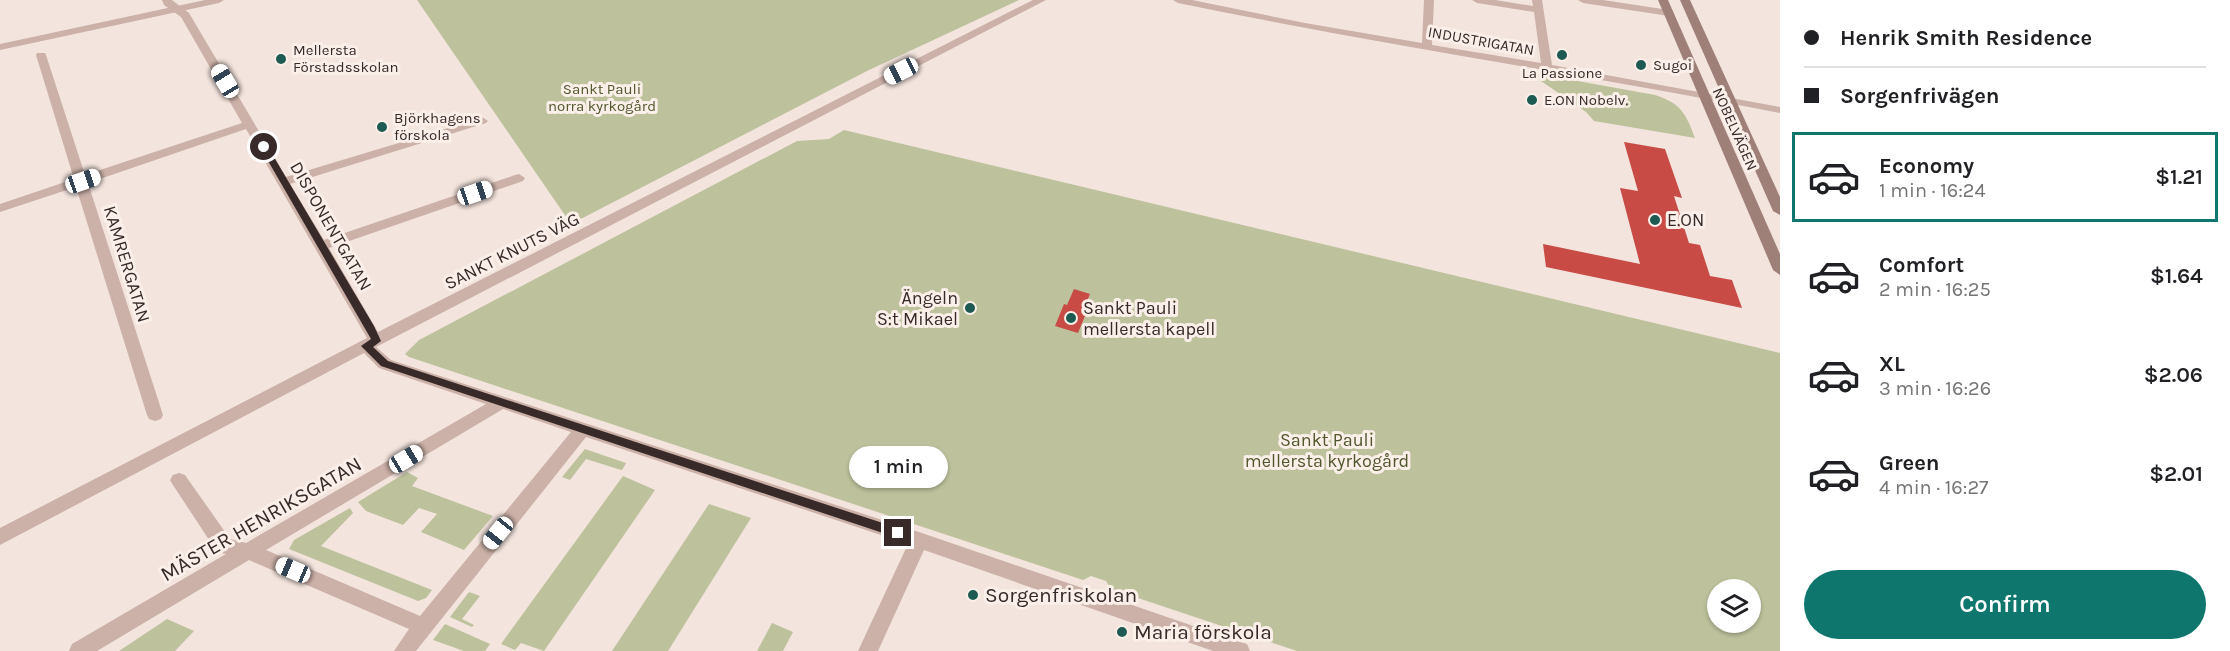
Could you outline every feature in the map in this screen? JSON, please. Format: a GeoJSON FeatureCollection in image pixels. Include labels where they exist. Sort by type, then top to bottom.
{"type":"FeatureCollection","features":[{"type":"Feature","properties":{"kind":"main road","name":"NOBELVÄGEN"},"geometry":{"type":"LineString","coordinates":[[1664,0],[1780,270]]}},
{"type":"Feature","properties":{"kind":"main road","name":"NOBELVÄGEN"},"geometry":{"type":"LineString","coordinates":[[1685,0],[1780,211]]}},
{"type":"Feature","properties":{"kind":"street"},"geometry":{"type":"LineString","coordinates":[[0,46],[181,4],[219,0]]}},
{"type":"Feature","properties":{"kind":"street","name":"SANKT KNUTS VÄG"},"geometry":{"type":"LineString","coordinates":[[0,537],[371,343],[1041,0]]}},
{"type":"Feature","properties":{"kind":"street","name":"INDUSTRIGATAN"},"geometry":{"type":"LineString","coordinates":[[1178,0],[1214,3],[1428,46],[1780,110]]}},
{"type":"Feature","properties":{"kind":"street"},"geometry":{"type":"LineString","coordinates":[[1428,0],[1428,46]]}},
{"type":"Feature","properties":{"kind":"street"},"geometry":{"type":"LineString","coordinates":[[1478,0],[1538,5],[1547,67]]}},
{"type":"Feature","properties":{"kind":"street"},"geometry":{"type":"LineString","coordinates":[[1583,0],[1669,13]]}},
{"type":"Feature","properties":{"kind":"street"},"geometry":{"type":"LineString","coordinates":[[0,38],[167,2],[181,4]]}},
{"type":"Feature","properties":{"kind":"street","name":"DISPONENTGATAN"},"geometry":{"type":"LineString","coordinates":[[181,4],[185,15],[321,246],[371,343],[385,364],[919,540],[1240,651]]}},
{"type":"Feature","properties":{"kind":"street","name":"KAMRERGATAN"},"geometry":{"type":"LineString","coordinates":[[42,55],[155,416]]}},
{"type":"Feature","properties":{"kind":"street"},"geometry":{"type":"LineString","coordinates":[[284,182],[482,121]]}},
{"type":"Feature","properties":{"kind":"street"},"geometry":{"type":"LineString","coordinates":[[0,208],[250,124]]}},
{"type":"Feature","properties":{"kind":"street"},"geometry":{"type":"LineString","coordinates":[[321,246],[519,178]]}},
{"type":"Feature","properties":{"kind":"street","name":"MÄSTER HENRIKSGATAN"},"geometry":{"type":"LineString","coordinates":[[79,651],[472,427],[502,402]]}},
{"type":"Feature","properties":{"kind":"street"},"geometry":{"type":"LineString","coordinates":[[404,651],[582,430]]}},
{"type":"Feature","properties":{"kind":"street"},"geometry":{"type":"LineString","coordinates":[[179,480],[224,546],[250,552],[423,626]]}},
{"type":"Feature","properties":{"kind":"street"},"geometry":{"type":"LineString","coordinates":[[868,651],[919,540]]}},
{"type":"Feature","properties":{"kind":"green space","name":"Sankt Pauli norra kyrkogård"},"geometry":{"type":"Polygon","coordinates":[[[417,0],[1019,0],[867,71],[571,224],[417,0]]]}},
{"type":"Feature","properties":{"kind":"green space"},"geometry":{"type":"Polygon","coordinates":[[[1528,72],[1664,98],[1681,110],[1695,138],[1594,121],[1586,112],[1528,72]]]}},
{"type":"Feature","properties":{"kind":"green space","name":"Sankt Pauli mellersta kyrkogård"},"geometry":{"type":"Polygon","coordinates":[[[844,130],[1780,353],[1780,651],[1297,651],[1111,589],[1106,581],[1091,576],[1083,580],[405,354],[419,340],[797,141],[829,139],[844,130]]]}},
{"type":"Feature","properties":{"kind":"green space"},"geometry":{"type":"Polygon","coordinates":[[[585,449],[626,463],[622,470],[586,459],[570,480],[562,477],[585,449]]]}},
{"type":"Feature","properties":{"kind":"green space"},"geometry":{"type":"Polygon","coordinates":[[[407,472],[418,478],[412,486],[493,516],[464,550],[421,532],[437,514],[419,508],[403,525],[366,511],[358,502],[407,472]]]}},
{"type":"Feature","properties":{"kind":"green space"},"geometry":{"type":"Polygon","coordinates":[[[623,476],[655,490],[544,651],[521,643],[515,650],[501,644],[623,476]]]}},
{"type":"Feature","properties":{"kind":"green space"},"geometry":{"type":"Polygon","coordinates":[[[709,504],[751,518],[668,651],[612,651],[709,504]]]}},
{"type":"Feature","properties":{"kind":"green space"},"geometry":{"type":"Polygon","coordinates":[[[350,508],[353,513],[321,546],[432,590],[426,598],[418,601],[289,549],[294,540],[350,508]]]}},
{"type":"Feature","properties":{"kind":"green space"},"geometry":{"type":"Polygon","coordinates":[[[469,592],[480,596],[462,619],[474,625],[472,627],[450,617],[469,592]]]}},
{"type":"Feature","properties":{"kind":"green space"},"geometry":{"type":"Polygon","coordinates":[[[167,619],[194,631],[175,651],[119,651],[167,619]]]}},
{"type":"Feature","properties":{"kind":"green space"},"geometry":{"type":"Polygon","coordinates":[[[772,623],[793,632],[783,651],[757,651],[772,623]]]}},
{"type":"Feature","properties":{"kind":"green space"},"geometry":{"type":"Polygon","coordinates":[[[445,624],[490,644],[485,651],[464,651],[433,640],[445,624]]]}},
{"type":"Feature","properties":{"kind":"building","name":"E.ON"},"geometry":{"type":"Polygon","coordinates":[[[1624,142],[1665,149],[1682,198],[1674,196],[1689,243],[1700,245],[1710,276],[1732,280],[1742,308],[1546,267],[1543,244],[1640,264],[1620,188],[1638,191],[1624,142]]]}},
{"type":"Feature","properties":{"kind":"building","name":"Sankt Pauli mellersta kapell"},"geometry":{"type":"Polygon","coordinates":[[[1074,289],[1090,294],[1083,310],[1087,311],[1078,333],[1055,326],[1064,304],[1067,305],[1074,289]]]}},
{"type":"Feature","properties":{"kind":"place","name":"La Passione"},"geometry":{"type":"Point","coordinates":[1562,55]}},
{"type":"Feature","properties":{"kind":"place","name":"Mellersta Förstadsskolan"},"geometry":{"type":"Point","coordinates":[281,59]}},
{"type":"Feature","properties":{"kind":"place","name":"Sugoi"},"geometry":{"type":"Point","coordinates":[1641,65]}},
{"type":"Feature","properties":{"kind":"place","name":"E.ON Nobelv."},"geometry":{"type":"Point","coordinates":[1532,100]}},
{"type":"Feature","properties":{"kind":"place","name":"Björkhagens förskola"},"geometry":{"type":"Point","coordinates":[382,127]}},
{"type":"Feature","properties":{"kind":"place","name":"E.ON"},"geometry":{"type":"Point","coordinates":[1655,220]}},
{"type":"Feature","properties":{"kind":"place","name":"Ängeln S:t Mikael"},"geometry":{"type":"Point","coordinates":[970,308]}},
{"type":"Feature","properties":{"kind":"place","name":"Sankt Pauli mellersta kapell"},"geometry":{"type":"Point","coordinates":[1071,318]}},
{"type":"Feature","properties":{"kind":"place","name":"Sorgenfriskolan"},"geometry":{"type":"Point","coordinates":[973,595]}},
{"type":"Feature","properties":{"kind":"place","name":"Maria förskola"},"geometry":{"type":"Point","coordinates":[1122,632]}},
{"type":"Feature","properties":{"kind":"route"},"geometry":{"type":"LineString","coordinates":[[264,147],[369,326],[376,341],[366,346],[385,364],[898,533]]}}]}
